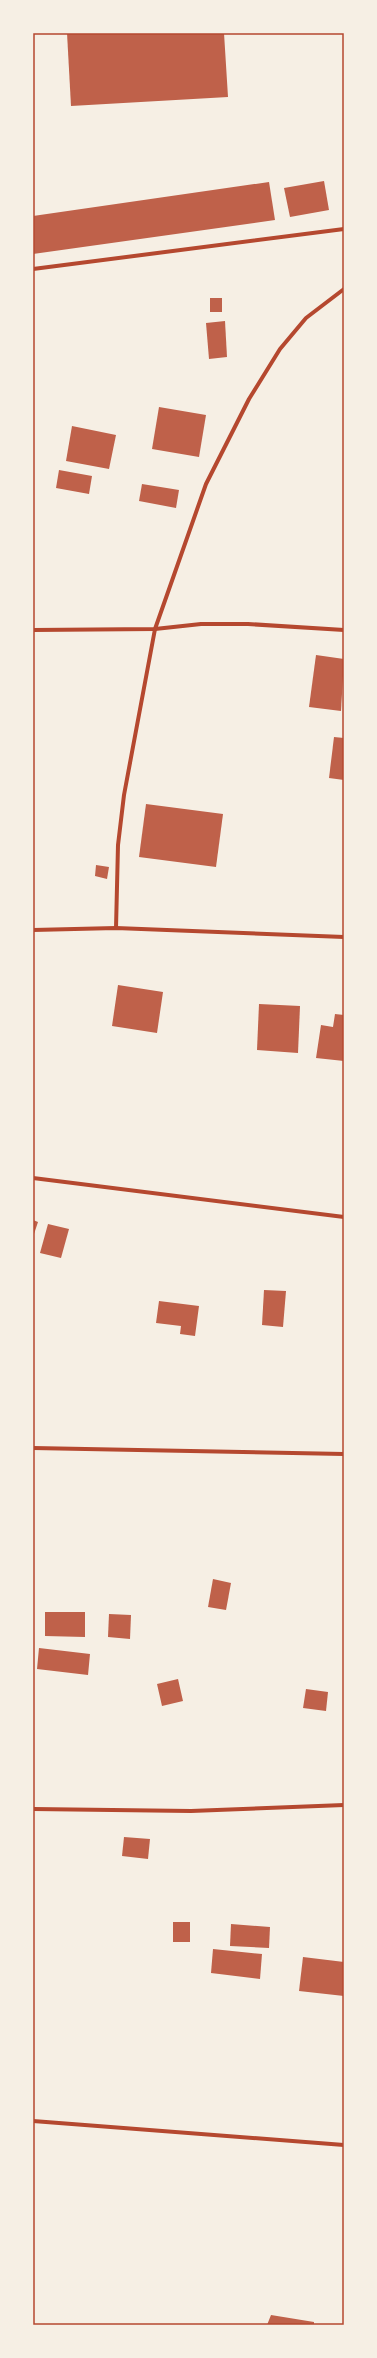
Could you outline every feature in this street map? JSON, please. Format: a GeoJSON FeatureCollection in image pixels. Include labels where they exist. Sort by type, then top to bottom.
{"type":"FeatureCollection","features":[{"type":"Feature","properties":{"kind":"street"},"geometry":{"type":"LineString","coordinates":[[33,269],[344,230]]}},
{"type":"Feature","properties":{"kind":"street"},"geometry":{"type":"LineString","coordinates":[[116,928],[118,845],[124,795],[155,629],[206,484],[249,399],[280,349],[306,318],[344,289]]}},
{"type":"Feature","properties":{"kind":"street"},"geometry":{"type":"LineString","coordinates":[[33,630],[155,629],[201,624],[248,624],[344,630]]}},
{"type":"Feature","properties":{"kind":"street"},"geometry":{"type":"LineString","coordinates":[[33,930],[116,928],[344,937]]}},
{"type":"Feature","properties":{"kind":"street"},"geometry":{"type":"LineString","coordinates":[[33,1178],[344,1217]]}},
{"type":"Feature","properties":{"kind":"street"},"geometry":{"type":"LineString","coordinates":[[33,1448],[344,1454]]}},
{"type":"Feature","properties":{"kind":"street"},"geometry":{"type":"LineString","coordinates":[[33,1809],[190,1811],[344,1805]]}},
{"type":"Feature","properties":{"kind":"street"},"geometry":{"type":"LineString","coordinates":[[33,2121],[344,2145]]}},
{"type":"Feature","properties":{"kind":"building"},"geometry":{"type":"Polygon","coordinates":[[[67,33],[224,33],[228,97],[71,106],[67,33]]]}},
{"type":"Feature","properties":{"kind":"building"},"geometry":{"type":"Polygon","coordinates":[[[324,181],[329,210],[290,217],[284,188],[324,181]]]}},
{"type":"Feature","properties":{"kind":"building"},"geometry":{"type":"Polygon","coordinates":[[[269,182],[275,220],[33,254],[33,216],[269,182]]]}},
{"type":"Feature","properties":{"kind":"building"},"geometry":{"type":"Polygon","coordinates":[[[210,298],[222,298],[222,312],[210,312],[210,298]]]}},
{"type":"Feature","properties":{"kind":"building"},"geometry":{"type":"Polygon","coordinates":[[[225,321],[227,357],[209,359],[206,323],[225,321]]]}},
{"type":"Feature","properties":{"kind":"building"},"geometry":{"type":"Polygon","coordinates":[[[159,407],[206,415],[199,457],[152,449],[159,407]]]}},
{"type":"Feature","properties":{"kind":"building"},"geometry":{"type":"Polygon","coordinates":[[[72,426],[116,435],[109,469],[66,461],[72,426]]]}},
{"type":"Feature","properties":{"kind":"building"},"geometry":{"type":"Polygon","coordinates":[[[59,470],[92,476],[89,494],[56,488],[59,470]]]}},
{"type":"Feature","properties":{"kind":"building"},"geometry":{"type":"Polygon","coordinates":[[[142,484],[179,490],[176,508],[139,501],[142,484]]]}},
{"type":"Feature","properties":{"kind":"building"},"geometry":{"type":"Polygon","coordinates":[[[316,655],[344,659],[341,711],[309,707],[316,655]]]}},
{"type":"Feature","properties":{"kind":"building"},"geometry":{"type":"Polygon","coordinates":[[[334,737],[344,738],[344,780],[329,778],[334,737]]]}},
{"type":"Feature","properties":{"kind":"building"},"geometry":{"type":"Polygon","coordinates":[[[146,804],[223,814],[216,867],[139,857],[146,804]]]}},
{"type":"Feature","properties":{"kind":"building"},"geometry":{"type":"Polygon","coordinates":[[[96,865],[109,867],[107,879],[95,876],[96,865]]]}},
{"type":"Feature","properties":{"kind":"building"},"geometry":{"type":"Polygon","coordinates":[[[118,985],[163,992],[157,1033],[112,1026],[118,985]]]}},
{"type":"Feature","properties":{"kind":"building"},"geometry":{"type":"Polygon","coordinates":[[[259,1004],[300,1006],[298,1053],[257,1050],[259,1004]]]}},
{"type":"Feature","properties":{"kind":"building"},"geometry":{"type":"Polygon","coordinates":[[[335,1014],[344,1015],[344,1061],[316,1058],[321,1025],[333,1027],[335,1014]]]}},
{"type":"Feature","properties":{"kind":"building"},"geometry":{"type":"Polygon","coordinates":[[[33,1220],[38,1222],[33,1237],[33,1220]]]}},
{"type":"Feature","properties":{"kind":"building"},"geometry":{"type":"Polygon","coordinates":[[[48,1224],[69,1229],[61,1258],[40,1253],[48,1224]]]}},
{"type":"Feature","properties":{"kind":"building"},"geometry":{"type":"Polygon","coordinates":[[[264,1290],[286,1291],[283,1327],[262,1325],[264,1290]]]}},
{"type":"Feature","properties":{"kind":"building"},"geometry":{"type":"Polygon","coordinates":[[[159,1301],[199,1306],[195,1336],[180,1334],[181,1326],[156,1323],[159,1301]]]}},
{"type":"Feature","properties":{"kind":"building"},"geometry":{"type":"Polygon","coordinates":[[[213,1579],[231,1583],[226,1610],[208,1607],[213,1579]]]}},
{"type":"Feature","properties":{"kind":"building"},"geometry":{"type":"Polygon","coordinates":[[[45,1612],[85,1612],[85,1637],[45,1636],[45,1612]]]}},
{"type":"Feature","properties":{"kind":"building"},"geometry":{"type":"Polygon","coordinates":[[[109,1614],[131,1615],[130,1639],[108,1637],[109,1614]]]}},
{"type":"Feature","properties":{"kind":"building"},"geometry":{"type":"Polygon","coordinates":[[[39,1648],[90,1654],[88,1675],[37,1669],[39,1648]]]}},
{"type":"Feature","properties":{"kind":"building"},"geometry":{"type":"Polygon","coordinates":[[[178,1679],[183,1701],[162,1706],[157,1684],[178,1679]]]}},
{"type":"Feature","properties":{"kind":"building"},"geometry":{"type":"Polygon","coordinates":[[[306,1689],[328,1692],[326,1711],[303,1708],[306,1689]]]}},
{"type":"Feature","properties":{"kind":"building"},"geometry":{"type":"Polygon","coordinates":[[[124,1837],[150,1839],[148,1859],[122,1856],[124,1837]]]}},
{"type":"Feature","properties":{"kind":"building"},"geometry":{"type":"Polygon","coordinates":[[[173,1922],[190,1922],[190,1942],[173,1942],[173,1922]]]}},
{"type":"Feature","properties":{"kind":"building"},"geometry":{"type":"Polygon","coordinates":[[[231,1924],[270,1927],[269,1948],[230,1946],[231,1924]]]}},
{"type":"Feature","properties":{"kind":"building"},"geometry":{"type":"Polygon","coordinates":[[[213,1949],[262,1954],[260,1979],[211,1973],[213,1949]]]}},
{"type":"Feature","properties":{"kind":"building"},"geometry":{"type":"Polygon","coordinates":[[[303,1957],[344,1962],[344,1996],[299,1991],[303,1957]]]}},
{"type":"Feature","properties":{"kind":"building"},"geometry":{"type":"Polygon","coordinates":[[[271,2315],[314,2322],[314,2325],[267,2325],[271,2315]]]}}]}
